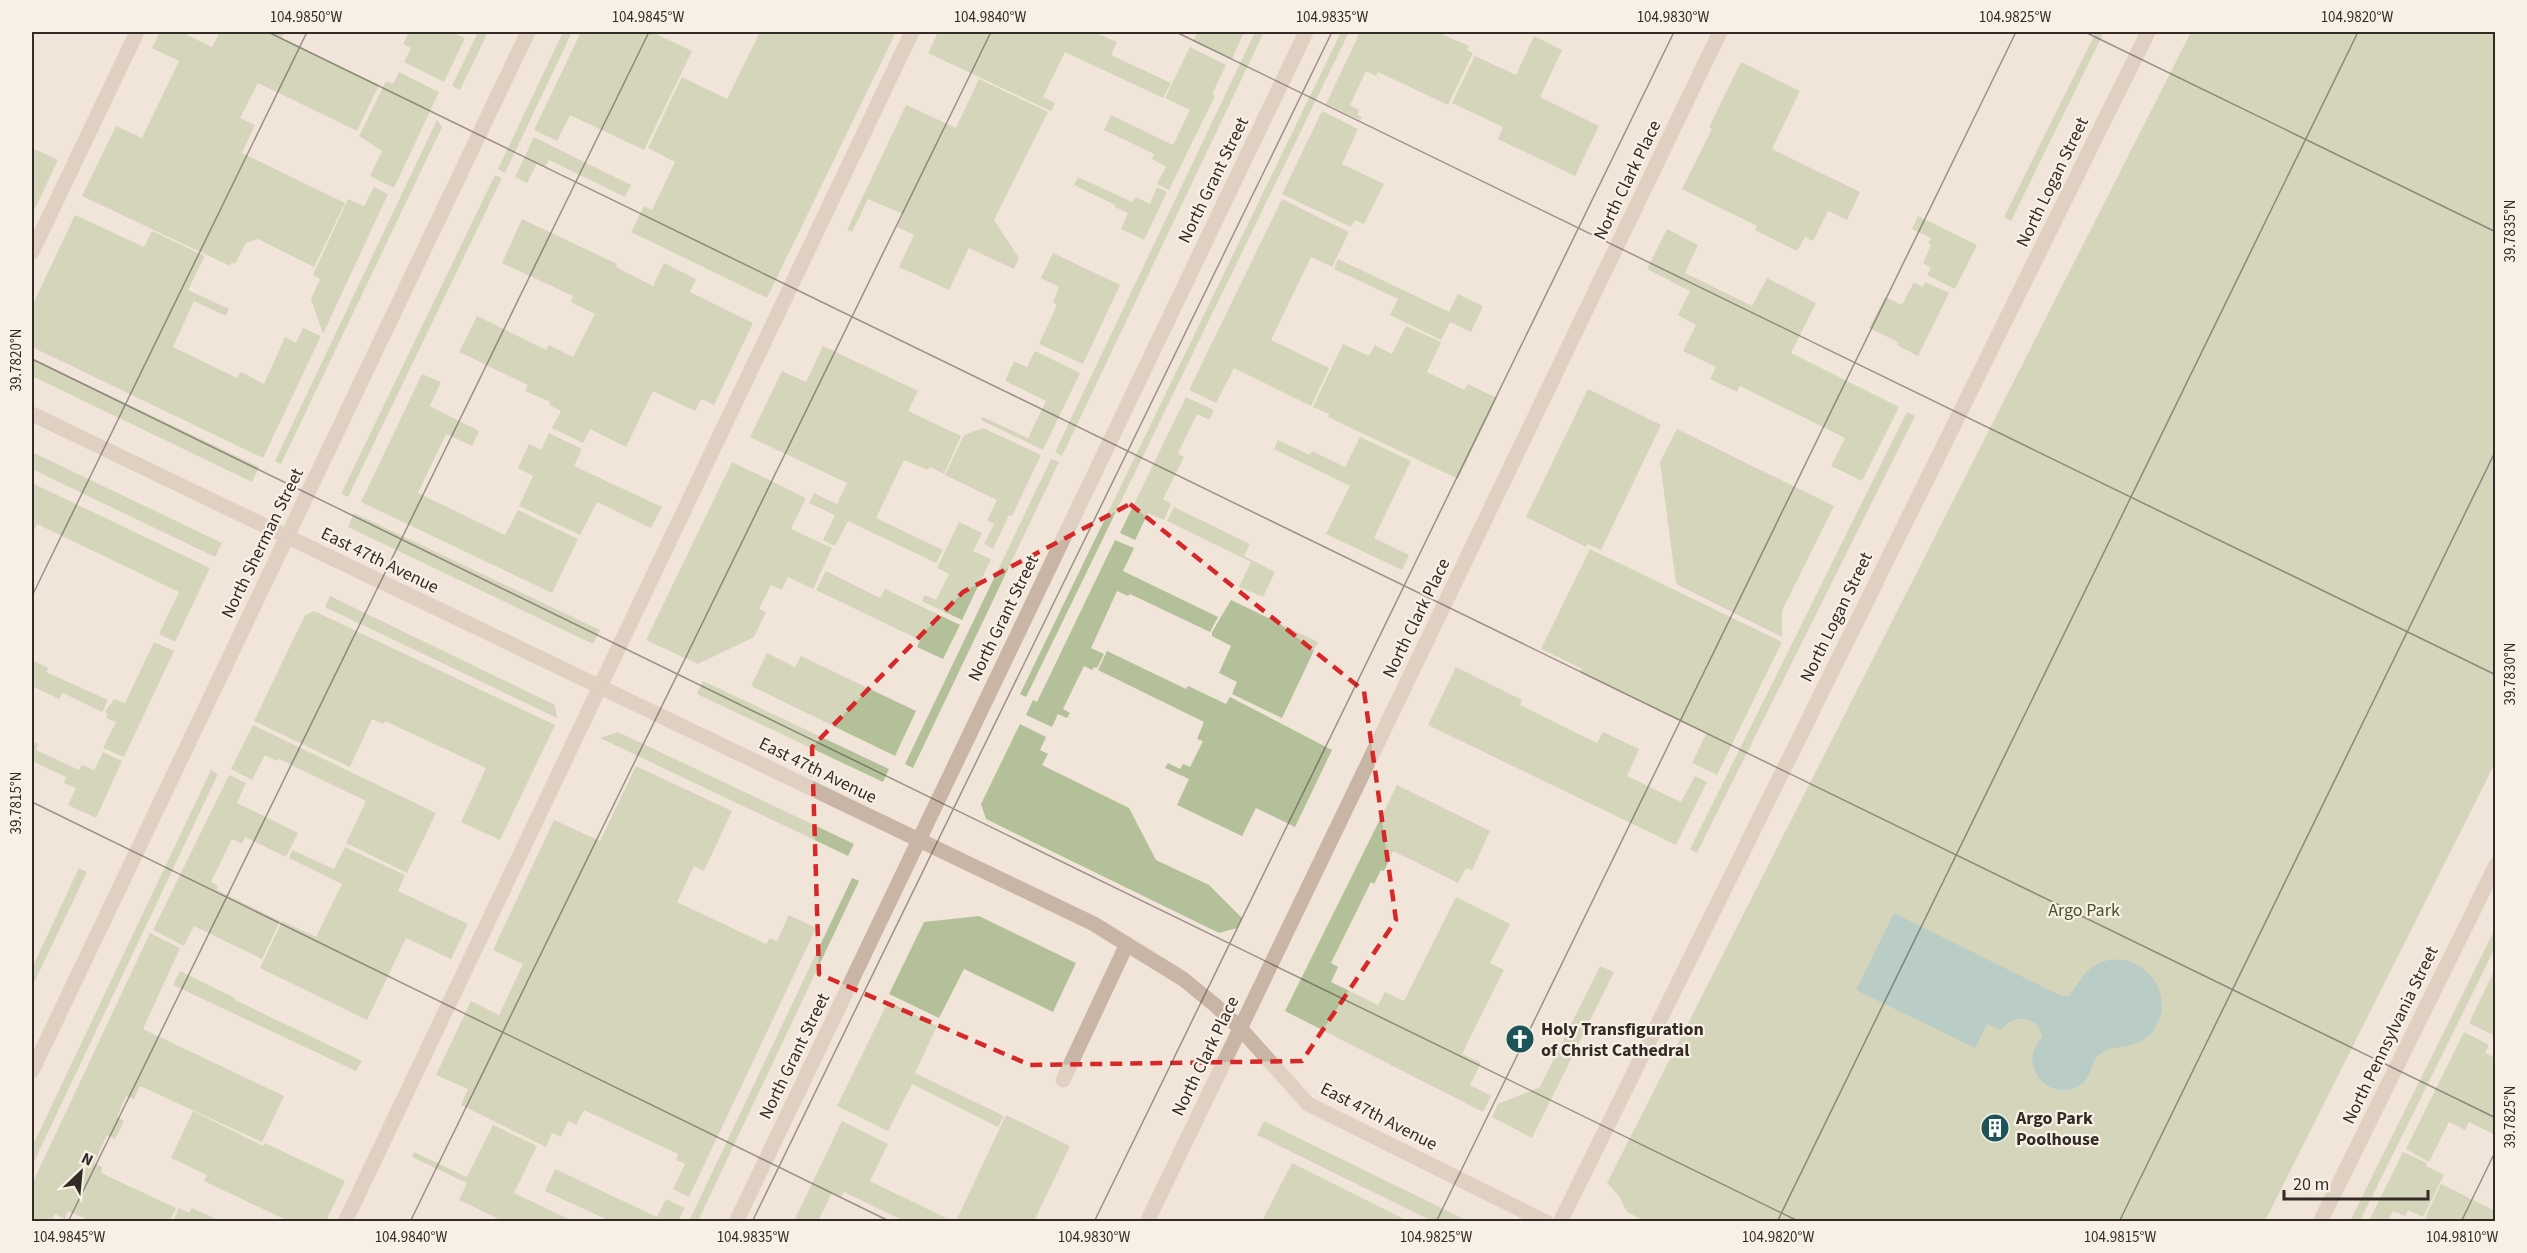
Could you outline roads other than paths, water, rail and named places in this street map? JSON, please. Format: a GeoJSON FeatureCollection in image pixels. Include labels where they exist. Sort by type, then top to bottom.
{"type":"FeatureCollection","features":[{"type":"Feature","properties":{"kind":"street"},"geometry":{"type":"LineString","coordinates":[[32,252],[137,32]]}},
{"type":"Feature","properties":{"kind":"street","name":"North Sherman Street"},"geometry":{"type":"LineString","coordinates":[[32,1071],[528,32]]}},
{"type":"Feature","properties":{"kind":"street"},"geometry":{"type":"LineString","coordinates":[[345,1221],[912,32]]}},
{"type":"Feature","properties":{"kind":"street","name":"North Grant Street"},"geometry":{"type":"LineString","coordinates":[[736,1221],[1306,32]]}},
{"type":"Feature","properties":{"kind":"street","name":"North Clark Place"},"geometry":{"type":"LineString","coordinates":[[1147,1221],[1720,32]]}},
{"type":"Feature","properties":{"kind":"street","name":"North Logan Street"},"geometry":{"type":"LineString","coordinates":[[1560,1221],[2148,32]]}},
{"type":"Feature","properties":{"kind":"street","name":"East 47th Avenue"},"geometry":{"type":"LineString","coordinates":[[32,414],[1094,924],[1183,979],[1240,1028],[1308,1104],[1546,1221]]}},
{"type":"Feature","properties":{"kind":"street","name":"North Pennsylvania Street"},"geometry":{"type":"LineString","coordinates":[[2320,1221],[2496,865]]}},
{"type":"Feature","properties":{"kind":"street"},"geometry":{"type":"LineString","coordinates":[[1064,1080],[1127,944]]}},
{"type":"Feature","properties":{"kind":"water"},"geometry":{"type":"Polygon","coordinates":[[[1894,913],[2061,996],[2069,996],[2084,975],[2095,965],[2111,960],[2126,961],[2139,966],[2150,975],[2158,987],[2162,1001],[2160,1016],[2153,1031],[2147,1037],[2133,1044],[2100,1054],[2095,1059],[2087,1078],[2081,1084],[2066,1090],[2051,1088],[2039,1078],[2033,1066],[2033,1053],[2042,1037],[2036,1024],[2031,1021],[2018,1019],[2001,1030],[1987,1024],[1975,1048],[1856,990],[1894,913]]]}},
{"type":"Feature","properties":{"kind":"place","name":"Holy Transfiguration of Christ Cathedral"},"geometry":{"type":"Point","coordinates":[1520,1039]}},
{"type":"Feature","properties":{"kind":"place","name":"Argo Park Poolhouse"},"geometry":{"type":"Point","coordinates":[1995,1128]}},
{"type":"Feature","properties":{"kind":"park label","name":"Argo Park"},"geometry":{"type":"Point","coordinates":[2084,910]}}]}
